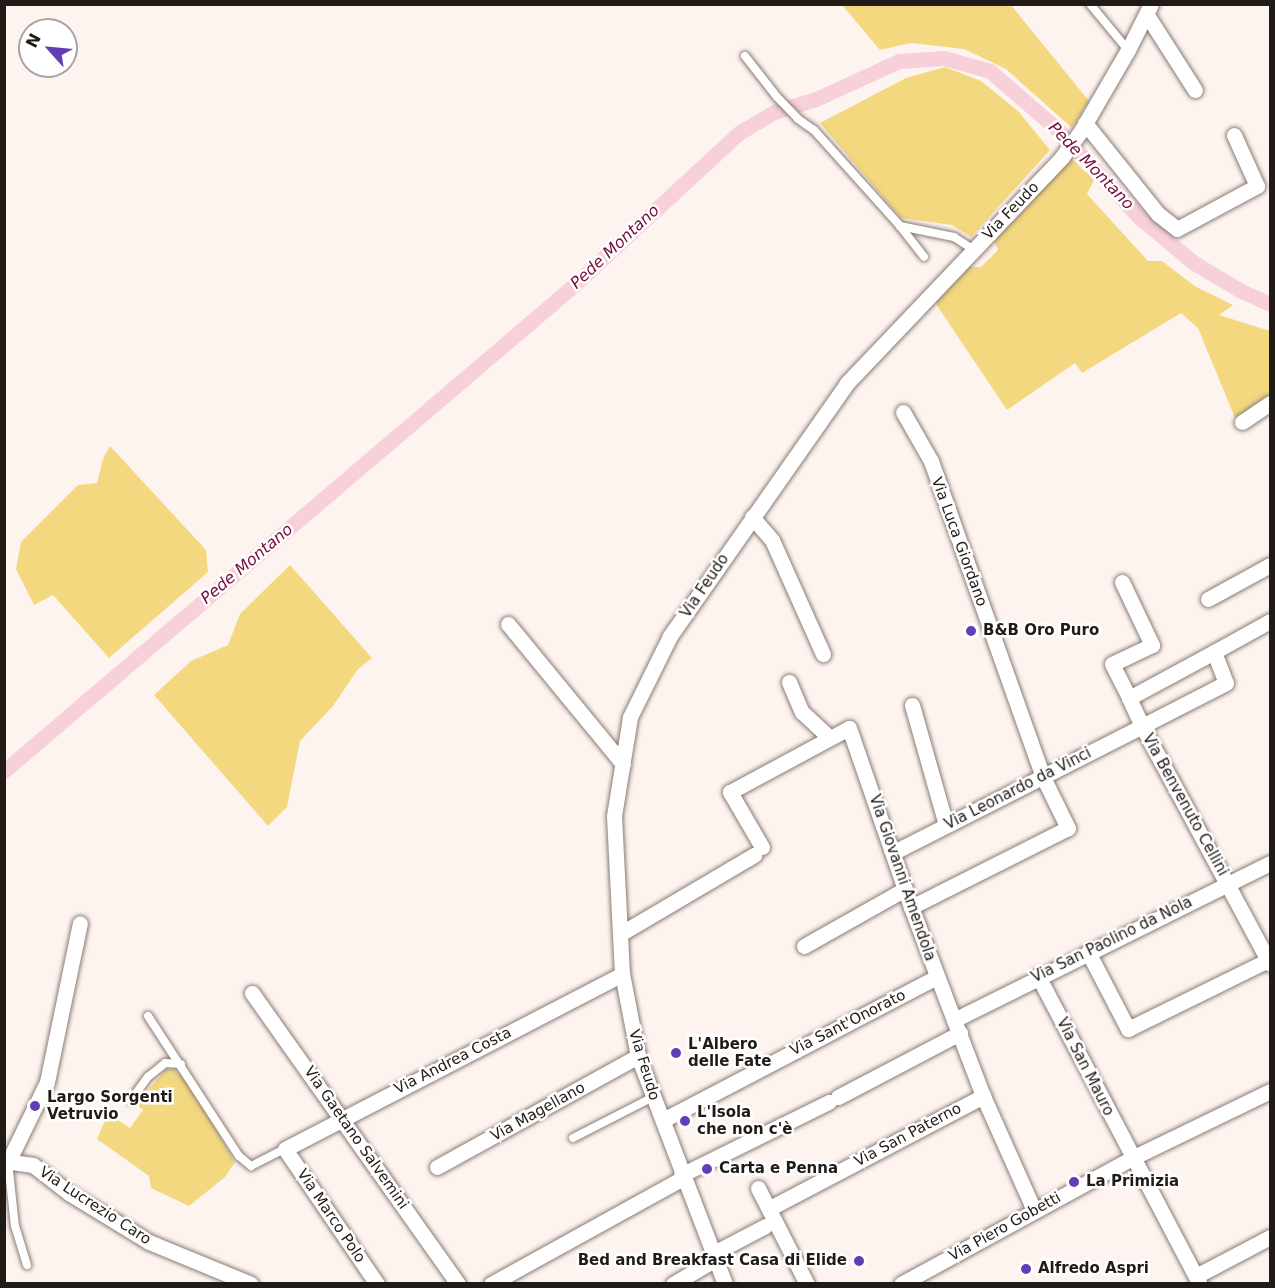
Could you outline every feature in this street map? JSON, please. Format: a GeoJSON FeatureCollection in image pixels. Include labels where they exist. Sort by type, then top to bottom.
{"type":"FeatureCollection","features":[{"type":"Feature","properties":{"kind":"street","name":"Via Feudo"},"geometry":{"type":"LineString","coordinates":[[725,1284],[638,1056],[622,974],[614,816],[630,717],[670,636],[847,383],[1062,157],[1128,50],[1149,10]]}},
{"type":"Feature","properties":{"kind":"street"},"geometry":{"type":"LineString","coordinates":[[1149,10],[1195,90]]}},
{"type":"Feature","properties":{"kind":"street"},"geometry":{"type":"LineString","coordinates":[[1083,126],[1158,214],[1177,229],[1257,186],[1234,135]]}},
{"type":"Feature","properties":{"kind":"street"},"geometry":{"type":"LineString","coordinates":[[1242,422],[1270,403]]}},
{"type":"Feature","properties":{"kind":"street","name":"Via Luca Giordano"},"geometry":{"type":"LineString","coordinates":[[903,412],[931,461],[1043,777],[1068,828],[910,907]]}},
{"type":"Feature","properties":{"kind":"street"},"geometry":{"type":"LineString","coordinates":[[752,517],[772,540],[823,654]]}},
{"type":"Feature","properties":{"kind":"street"},"geometry":{"type":"LineString","coordinates":[[1208,599],[1270,565]]}},
{"type":"Feature","properties":{"kind":"street","name":"Via Benvenuto Cellini"},"geometry":{"type":"LineString","coordinates":[[1122,582],[1152,645],[1112,664],[1142,726],[1269,962]]}},
{"type":"Feature","properties":{"kind":"street"},"geometry":{"type":"LineString","coordinates":[[1128,698],[1270,621]]}},
{"type":"Feature","properties":{"kind":"street"},"geometry":{"type":"LineString","coordinates":[[507,624],[622,764]]}},
{"type":"Feature","properties":{"kind":"street","name":"Via Leonardo da Vinci"},"geometry":{"type":"LineString","coordinates":[[894,852],[1226,682],[1214,652]]}},
{"type":"Feature","properties":{"kind":"street"},"geometry":{"type":"LineString","coordinates":[[789,682],[802,712],[829,737]]}},
{"type":"Feature","properties":{"kind":"street"},"geometry":{"type":"LineString","coordinates":[[912,705],[946,825]]}},
{"type":"Feature","properties":{"kind":"street","name":"Via Giovanni Amendola"},"geometry":{"type":"LineString","coordinates":[[620,934],[758,851],[730,792],[849,728],[894,852],[910,907],[983,1096],[1034,1210]]}},
{"type":"Feature","properties":{"kind":"street","name":"Via San Paolino da Nola"},"geometry":{"type":"LineString","coordinates":[[491,1284],[682,1176],[833,1099],[957,1027],[1038,976],[1270,863]]}},
{"type":"Feature","properties":{"kind":"street"},"geometry":{"type":"LineString","coordinates":[[804,946],[905,889]]}},
{"type":"Feature","properties":{"kind":"street"},"geometry":{"type":"LineString","coordinates":[[6,1161],[47,1082],[80,923]]}},
{"type":"Feature","properties":{"kind":"street"},"geometry":{"type":"LineString","coordinates":[[1088,952],[1128,1029],[1269,962]]}},
{"type":"Feature","properties":{"kind":"street","name":"Via Andrea Costa"},"geometry":{"type":"LineString","coordinates":[[285,1149],[622,974]]}},
{"type":"Feature","properties":{"kind":"street","name":"Via San Mauro"},"geometry":{"type":"LineString","coordinates":[[1038,976],[1198,1280]]}},
{"type":"Feature","properties":{"kind":"street","name":"Via Sant'Onorato"},"geometry":{"type":"LineString","coordinates":[[663,1120],[937,977]]}},
{"type":"Feature","properties":{"kind":"street","name":"Via Gaetano Salvemini"},"geometry":{"type":"LineString","coordinates":[[252,993],[458,1284]]}},
{"type":"Feature","properties":{"kind":"street","name":"Via Magellano"},"geometry":{"type":"LineString","coordinates":[[437,1167],[638,1056]]}},
{"type":"Feature","properties":{"kind":"street","name":"Via Piero Gobetti"},"geometry":{"type":"LineString","coordinates":[[901,1284],[1132,1158],[1270,1091]]}},
{"type":"Feature","properties":{"kind":"street","name":"Via San Paterno"},"geometry":{"type":"LineString","coordinates":[[770,1208],[983,1096]]}},
{"type":"Feature","properties":{"kind":"street","name":"Via Marco Polo"},"geometry":{"type":"LineString","coordinates":[[285,1149],[377,1284]]}},
{"type":"Feature","properties":{"kind":"street","name":"Via Lucrezio Caro"},"geometry":{"type":"LineString","coordinates":[[6,1161],[33,1165],[69,1193],[149,1242],[251,1284]]}},
{"type":"Feature","properties":{"kind":"street"},"geometry":{"type":"LineString","coordinates":[[758,1188],[807,1284]]}},
{"type":"Feature","properties":{"kind":"street"},"geometry":{"type":"LineString","coordinates":[[673,1284],[765,1226]]}},
{"type":"Feature","properties":{"kind":"street"},"geometry":{"type":"LineString","coordinates":[[1198,1280],[1270,1237]]}},
{"type":"Feature","properties":{"kind":"lane"},"geometry":{"type":"LineString","coordinates":[[1090,4],[1128,50]]}},
{"type":"Feature","properties":{"kind":"lane"},"geometry":{"type":"LineString","coordinates":[[745,56],[777,97],[798,119],[814,129],[900,226],[924,257]]}},
{"type":"Feature","properties":{"kind":"lane"},"geometry":{"type":"LineString","coordinates":[[900,226],[954,237],[974,250]]}},
{"type":"Feature","properties":{"kind":"lane"},"geometry":{"type":"LineString","coordinates":[[148,1016],[239,1156],[251,1166],[285,1149]]}},
{"type":"Feature","properties":{"kind":"lane"},"geometry":{"type":"LineString","coordinates":[[131,1100],[148,1077],[165,1063],[181,1064]]}},
{"type":"Feature","properties":{"kind":"lane"},"geometry":{"type":"LineString","coordinates":[[573,1138],[653,1097]]}},
{"type":"Feature","properties":{"kind":"lane"},"geometry":{"type":"LineString","coordinates":[[6,1161],[15,1226],[27,1265]]}},
{"type":"Feature","properties":{"kind":"shaded area"},"geometry":{"type":"Polygon","coordinates":[[[842,5],[1011,5],[1089,101],[1072,128],[1006,69],[964,49],[911,43],[880,50],[842,5]]]}},
{"type":"Feature","properties":{"kind":"shaded area"},"geometry":{"type":"Polygon","coordinates":[[[945,67],[981,81],[1018,111],[1050,150],[971,237],[952,225],[901,218],[820,123],[906,78],[945,67]]]}},
{"type":"Feature","properties":{"kind":"shaded area"},"geometry":{"type":"Polygon","coordinates":[[[1070,157],[1094,180],[1087,194],[1148,261],[1162,261],[1196,287],[1233,305],[1219,315],[1270,331],[1270,395],[1235,418],[1198,328],[1181,313],[1082,373],[1075,363],[1007,410],[934,301],[969,267],[981,267],[998,250],[994,240],[1070,157]]]}},
{"type":"Feature","properties":{"kind":"shaded area"},"geometry":{"type":"Polygon","coordinates":[[[110,446],[206,550],[208,572],[109,658],[53,595],[34,605],[16,569],[21,542],[78,485],[97,483],[103,459],[110,446]]]}},
{"type":"Feature","properties":{"kind":"shaded area"},"geometry":{"type":"Polygon","coordinates":[[[290,565],[372,658],[358,669],[333,706],[300,741],[287,807],[268,826],[154,695],[191,661],[228,645],[240,614],[290,565]]]}},
{"type":"Feature","properties":{"kind":"shaded area"},"geometry":{"type":"Polygon","coordinates":[[[166,1069],[174,1069],[188,1082],[235,1162],[225,1177],[189,1206],[151,1188],[149,1176],[97,1139],[108,1114],[130,1128],[143,1110],[136,1104],[166,1069]]]}},
{"type":"Feature","properties":{"kind":"waterway","name":"Pede Montano"},"geometry":{"type":"LineString","coordinates":[[4,771],[573,286],[739,133],[774,112],[816,99],[899,61],[944,58],[990,71],[1059,131],[1139,217],[1194,263],[1241,291],[1270,304]]}},
{"type":"Feature","properties":{"kind":"place","name":"B&B Oro Puro"},"geometry":{"type":"Point","coordinates":[971,631]}},
{"type":"Feature","properties":{"kind":"place","name":"L'Albero delle Fate"},"geometry":{"type":"Point","coordinates":[676,1053]}},
{"type":"Feature","properties":{"kind":"place","name":"Largo Sorgenti Vetruvio"},"geometry":{"type":"Point","coordinates":[35,1106]}},
{"type":"Feature","properties":{"kind":"place","name":"L'Isola che non c'è"},"geometry":{"type":"Point","coordinates":[685,1121]}},
{"type":"Feature","properties":{"kind":"place","name":"Carta e Penna"},"geometry":{"type":"Point","coordinates":[707,1169]}},
{"type":"Feature","properties":{"kind":"place","name":"La Primizia"},"geometry":{"type":"Point","coordinates":[1074,1182]}},
{"type":"Feature","properties":{"kind":"place","name":"Bed and Breakfast Casa di Elide"},"geometry":{"type":"Point","coordinates":[859,1261]}},
{"type":"Feature","properties":{"kind":"place","name":"Alfredo Aspri"},"geometry":{"type":"Point","coordinates":[1026,1269]}}]}
